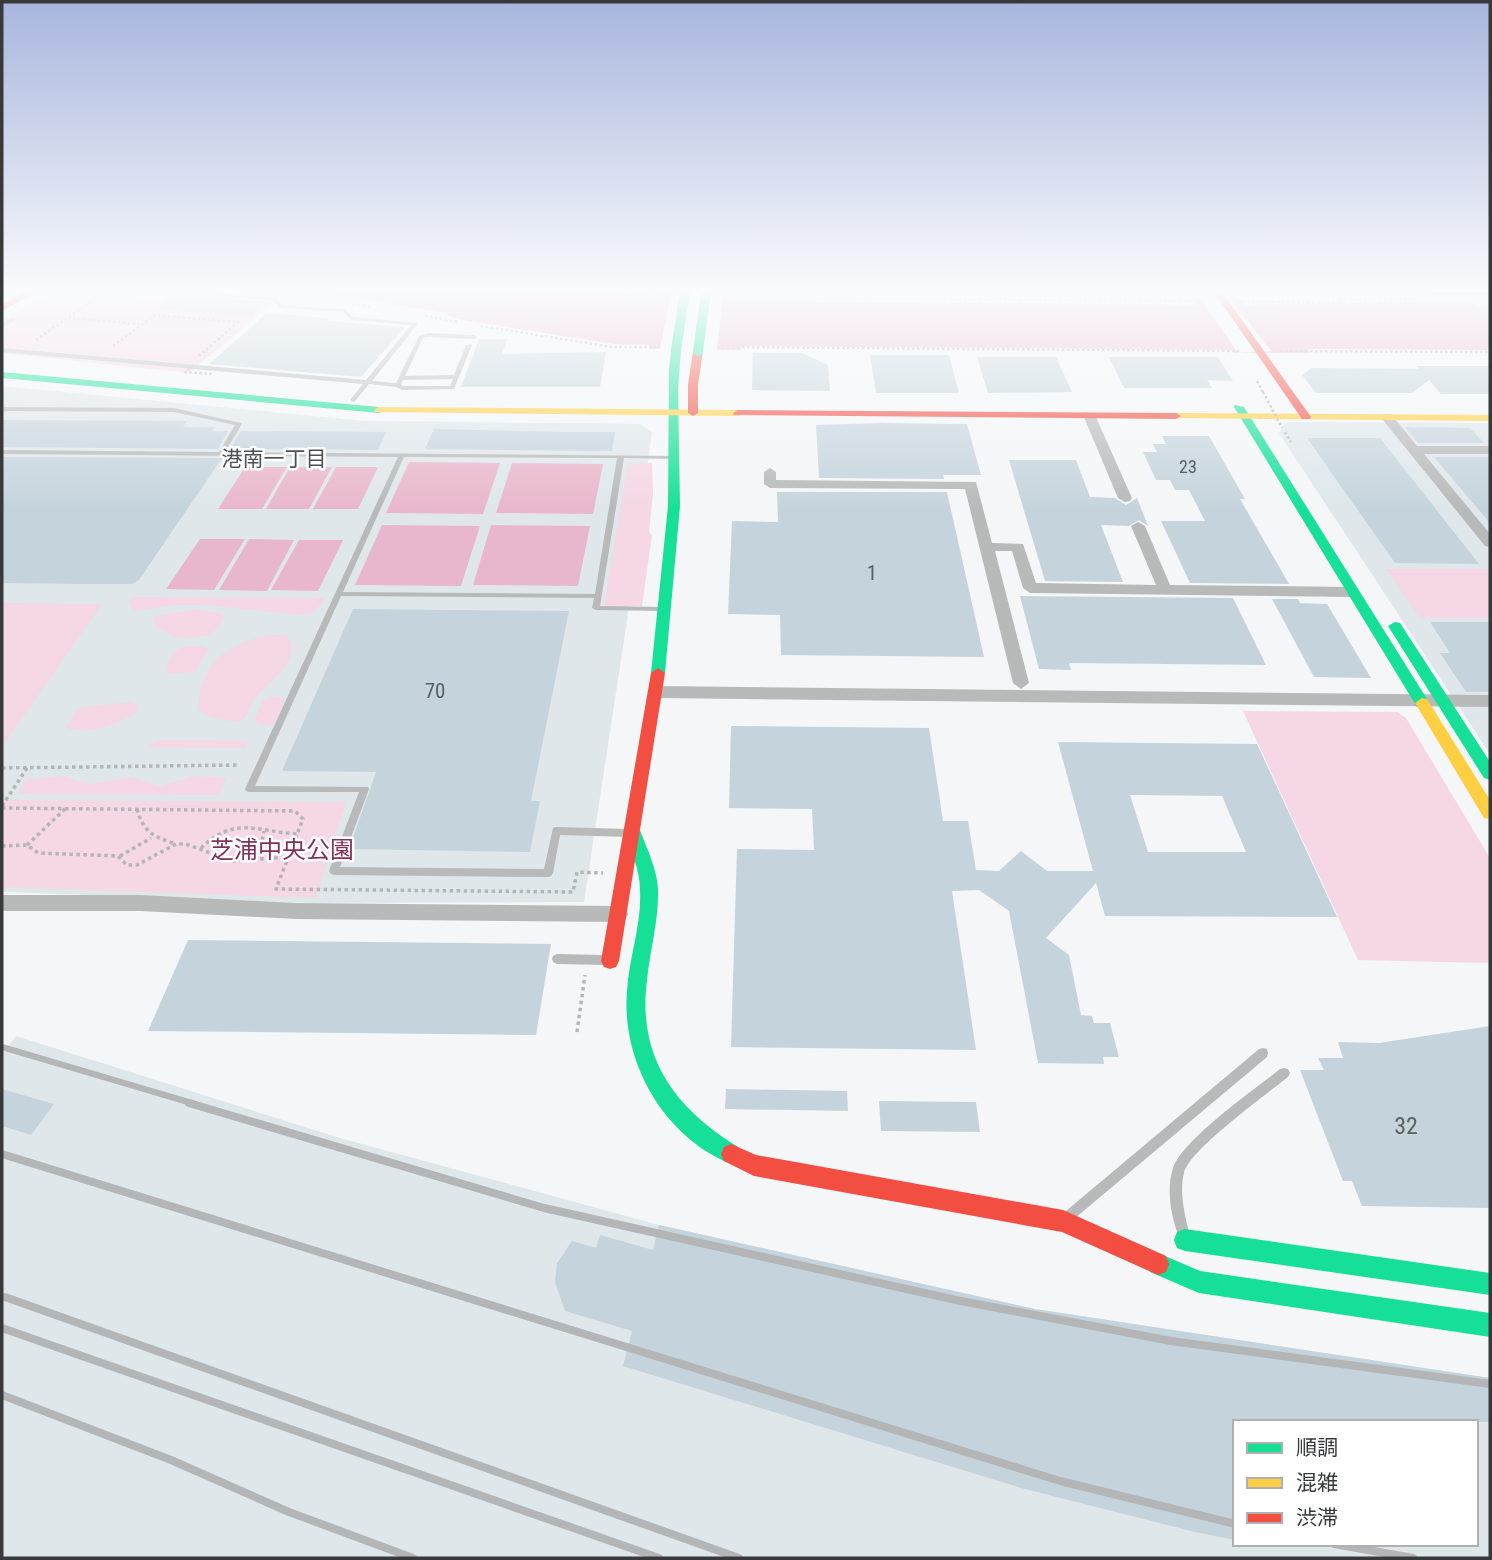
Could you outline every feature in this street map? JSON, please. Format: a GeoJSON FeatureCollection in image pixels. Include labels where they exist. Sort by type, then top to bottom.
{"type":"FeatureCollection","features":[{"type":"Feature","properties":{"kind":"main road"},"geometry":{"type":"LineString","coordinates":[[610,961],[656,692],[665,609],[676,457],[671,385],[674,365]]}},
{"type":"Feature","properties":{"kind":"main road"},"geometry":{"type":"LineString","coordinates":[[693,409],[697,365]]}},
{"type":"Feature","properties":{"kind":"main road"},"geometry":{"type":"LineString","coordinates":[[1253,365],[1293,415]]}},
{"type":"Feature","properties":{"kind":"main road"},"geometry":{"type":"LineString","coordinates":[[2,366],[354,400],[1090,415],[1250,412]]}},
{"type":"Feature","properties":{"kind":"main road"},"geometry":{"type":"LineString","coordinates":[[2,375],[369,411],[673,408]]}},
{"type":"Feature","properties":{"kind":"main road"},"geometry":{"type":"LineString","coordinates":[[1293,415],[1490,408]]}},
{"type":"Feature","properties":{"kind":"main road"},"geometry":{"type":"LineString","coordinates":[[693,409],[1250,412],[1387,418],[1490,418]]}},
{"type":"Feature","properties":{"kind":"main road"},"geometry":{"type":"LineString","coordinates":[[1250,412],[1356,566]]}},
{"type":"Feature","properties":{"kind":"main road"},"geometry":{"type":"LineString","coordinates":[[1250,412],[1353,592],[1490,813]]}},
{"type":"Feature","properties":{"kind":"main road"},"geometry":{"type":"LineString","coordinates":[[1385,610],[1490,774]]}},
{"type":"Feature","properties":{"kind":"main road"},"geometry":{"type":"LineString","coordinates":[[633,833],[650,892],[636,995],[636,1026],[640,1048],[657,1088],[683,1122],[725,1152],[754,1165],[1063,1221],[1199,1282],[1490,1325]]}},
{"type":"Feature","properties":{"kind":"main road"},"geometry":{"type":"LineString","coordinates":[[1185,1240],[1490,1284]]}},
{"type":"Feature","properties":{"kind":"street"},"geometry":{"type":"LineString","coordinates":[[1090,415],[1125,498]]}},
{"type":"Feature","properties":{"kind":"street"},"geometry":{"type":"LineString","coordinates":[[1387,418],[1490,543]]}},
{"type":"Feature","properties":{"kind":"street"},"geometry":{"type":"LineString","coordinates":[[1414,450],[1490,450]]}},
{"type":"Feature","properties":{"kind":"street"},"geometry":{"type":"LineString","coordinates":[[770,472],[770,484],[971,485],[1021,683]]}},
{"type":"Feature","properties":{"kind":"street"},"geometry":{"type":"LineString","coordinates":[[1138,526],[1165,590]]}},
{"type":"Feature","properties":{"kind":"street"},"geometry":{"type":"LineString","coordinates":[[987,547],[1018,547],[1030,588],[1353,592]]}},
{"type":"Feature","properties":{"kind":"street"},"geometry":{"type":"LineString","coordinates":[[656,692],[1490,701]]}},
{"type":"Feature","properties":{"kind":"street"},"geometry":{"type":"LineString","coordinates":[[2,902],[140,903],[296,911],[618,914]]}},
{"type":"Feature","properties":{"kind":"lane"},"geometry":{"type":"LineString","coordinates":[[160,365],[366,384],[456,377]]}},
{"type":"Feature","properties":{"kind":"lane"},"geometry":{"type":"LineString","coordinates":[[354,400],[382,365]]}},
{"type":"Feature","properties":{"kind":"lane"},"geometry":{"type":"LineString","coordinates":[[408,365],[400,381],[402,388],[452,388],[461,365]]}},
{"type":"Feature","properties":{"kind":"lane"},"geometry":{"type":"LineString","coordinates":[[2,409],[174,410],[239,424],[220,454]]}},
{"type":"Feature","properties":{"kind":"lane"},"geometry":{"type":"LineString","coordinates":[[2,452],[676,457]]}},
{"type":"Feature","properties":{"kind":"lane"},"geometry":{"type":"LineString","coordinates":[[401,456],[249,789],[365,789],[334,871],[548,873],[556,831],[633,833]]}},
{"type":"Feature","properties":{"kind":"lane"},"geometry":{"type":"LineString","coordinates":[[621,456],[596,608],[665,609]]}},
{"type":"Feature","properties":{"kind":"lane"},"geometry":{"type":"LineString","coordinates":[[338,594],[598,596]]}},
{"type":"Feature","properties":{"kind":"lane"},"geometry":{"type":"LineString","coordinates":[[557,960],[610,961]]}},
{"type":"Feature","properties":{"kind":"lane"},"geometry":{"type":"LineString","coordinates":[[1063,1221],[1263,1053]]}},
{"type":"Feature","properties":{"kind":"lane"},"geometry":{"type":"LineString","coordinates":[[1185,1240],[1177,1205],[1176,1186],[1183,1158],[1284,1073]]}},
{"type":"Feature","properties":{"kind":"path"},"geometry":{"type":"LineString","coordinates":[[193,365],[185,372],[214,374]]}},
{"type":"Feature","properties":{"kind":"path"},"geometry":{"type":"LineString","coordinates":[[1257,381],[1263,391],[1293,415]]}},
{"type":"Feature","properties":{"kind":"path"},"geometry":{"type":"LineString","coordinates":[[2,768],[237,765]]}},
{"type":"Feature","properties":{"kind":"path"},"geometry":{"type":"LineString","coordinates":[[2,807],[27,768]]}},
{"type":"Feature","properties":{"kind":"path"},"geometry":{"type":"LineString","coordinates":[[2,807],[295,811],[303,820],[281,875]]}},
{"type":"Feature","properties":{"kind":"path"},"geometry":{"type":"LineString","coordinates":[[27,845],[65,809]]}},
{"type":"Feature","properties":{"kind":"path"},"geometry":{"type":"LineString","coordinates":[[137,809],[143,829],[151,838],[201,848],[232,861],[288,857]]}},
{"type":"Feature","properties":{"kind":"path"},"geometry":{"type":"LineString","coordinates":[[201,848],[220,829],[238,826],[297,834]]}},
{"type":"Feature","properties":{"kind":"path"},"geometry":{"type":"LineString","coordinates":[[253,858],[261,846],[264,831]]}},
{"type":"Feature","properties":{"kind":"path"},"geometry":{"type":"LineString","coordinates":[[2,846],[27,845],[38,853],[118,856],[151,838]]}},
{"type":"Feature","properties":{"kind":"path"},"geometry":{"type":"LineString","coordinates":[[118,856],[127,865],[137,865],[176,844]]}},
{"type":"Feature","properties":{"kind":"path"},"geometry":{"type":"LineString","coordinates":[[577,1032],[588,959]]}},
{"type":"Feature","properties":{"kind":"shaded area"},"geometry":{"type":"Polygon","coordinates":[[[2,386],[364,421],[639,424],[652,432],[626,627],[584,902],[309,903],[2,892],[2,386]]]}},
{"type":"Feature","properties":{"kind":"shaded area"},"geometry":{"type":"Polygon","coordinates":[[[1490,423],[1490,754],[1279,433],[1285,424],[1490,423]]]}},
{"type":"Feature","properties":{"kind":"shaded area"},"geometry":{"type":"Polygon","coordinates":[[[409,462],[500,463],[483,514],[386,513],[409,462]]]}},
{"type":"Feature","properties":{"kind":"shaded area"},"geometry":{"type":"Polygon","coordinates":[[[512,463],[603,464],[593,514],[496,513],[512,463]]]}},
{"type":"Feature","properties":{"kind":"shaded area"},"geometry":{"type":"Polygon","coordinates":[[[245,467],[287,467],[262,509],[218,509],[245,467]]]}},
{"type":"Feature","properties":{"kind":"shaded area"},"geometry":{"type":"Polygon","coordinates":[[[290,467],[332,467],[309,509],[266,509],[290,467]]]}},
{"type":"Feature","properties":{"kind":"shaded area"},"geometry":{"type":"Polygon","coordinates":[[[336,467],[378,467],[358,509],[313,509],[336,467]]]}},
{"type":"Feature","properties":{"kind":"shaded area"},"geometry":{"type":"Polygon","coordinates":[[[382,525],[480,526],[461,586],[355,585],[382,525]]]}},
{"type":"Feature","properties":{"kind":"shaded area"},"geometry":{"type":"Polygon","coordinates":[[[491,525],[590,526],[578,586],[473,585],[491,525]]]}},
{"type":"Feature","properties":{"kind":"shaded area"},"geometry":{"type":"Polygon","coordinates":[[[200,539],[245,539],[214,590],[166,589],[200,539]]]}},
{"type":"Feature","properties":{"kind":"shaded area"},"geometry":{"type":"Polygon","coordinates":[[[249,539],[294,540],[267,591],[219,590],[249,539]]]}},
{"type":"Feature","properties":{"kind":"shaded area"},"geometry":{"type":"Polygon","coordinates":[[[299,540],[343,540],[318,591],[271,590],[299,540]]]}},
{"type":"Feature","properties":{"kind":"shaded area"},"geometry":{"type":"Polygon","coordinates":[[[16,1036],[340,1138],[659,1225],[1035,1309],[1490,1378],[1490,1558],[2,1558],[2,1054],[16,1036]]]}},
{"type":"Feature","properties":{"kind":"green space"},"geometry":{"type":"Polygon","coordinates":[[[112,365],[199,365],[189,373],[112,365]]]}},
{"type":"Feature","properties":{"kind":"green space"},"geometry":{"type":"Polygon","coordinates":[[[628,463],[652,463],[653,494],[649,532],[652,535],[642,606],[604,607],[628,463]]]}},
{"type":"Feature","properties":{"kind":"green space"},"geometry":{"type":"Polygon","coordinates":[[[1386,569],[1490,569],[1490,618],[1420,618],[1386,569]]]}},
{"type":"Feature","properties":{"kind":"green space"},"geometry":{"type":"Polygon","coordinates":[[[132,597],[325,598],[315,612],[301,615],[205,605],[175,605],[134,611],[129,602],[132,597]]]}},
{"type":"Feature","properties":{"kind":"green space"},"geometry":{"type":"Polygon","coordinates":[[[2,603],[102,604],[2,747],[2,603]]]}},
{"type":"Feature","properties":{"kind":"green space"},"geometry":{"type":"Polygon","coordinates":[[[196,609],[223,614],[218,628],[205,636],[189,638],[174,636],[154,625],[156,616],[196,609]]]}},
{"type":"Feature","properties":{"kind":"green space"},"geometry":{"type":"Polygon","coordinates":[[[267,635],[286,635],[291,643],[291,652],[283,669],[256,697],[247,715],[237,722],[213,718],[198,710],[204,680],[218,659],[238,645],[267,635]]]}},
{"type":"Feature","properties":{"kind":"green space"},"geometry":{"type":"Polygon","coordinates":[[[204,646],[208,649],[196,671],[169,674],[166,670],[172,656],[179,649],[204,646]]]}},
{"type":"Feature","properties":{"kind":"green space"},"geometry":{"type":"Polygon","coordinates":[[[270,696],[285,699],[273,726],[258,723],[255,719],[262,702],[270,696]]]}},
{"type":"Feature","properties":{"kind":"green space"},"geometry":{"type":"Polygon","coordinates":[[[131,702],[138,706],[136,713],[121,721],[94,729],[66,728],[75,712],[83,707],[131,702]]]}},
{"type":"Feature","properties":{"kind":"green space"},"geometry":{"type":"Polygon","coordinates":[[[1243,711],[1397,712],[1406,718],[1490,858],[1490,963],[1358,960],[1243,711]]]}},
{"type":"Feature","properties":{"kind":"green space"},"geometry":{"type":"Polygon","coordinates":[[[159,740],[248,741],[245,748],[147,747],[159,740]]]}},
{"type":"Feature","properties":{"kind":"green space"},"geometry":{"type":"Polygon","coordinates":[[[62,776],[90,784],[131,777],[160,786],[195,776],[226,778],[219,795],[17,794],[27,780],[62,776]]]}},
{"type":"Feature","properties":{"kind":"green space","name":"芝浦中央公園"},"geometry":{"type":"Polygon","coordinates":[[[2,800],[346,802],[316,898],[2,887],[2,800]]]}},
{"type":"Feature","properties":{"kind":"building"},"geometry":{"type":"Polygon","coordinates":[[[218,365],[372,365],[361,377],[218,365]]]}},
{"type":"Feature","properties":{"kind":"building"},"geometry":{"type":"Polygon","coordinates":[[[469,365],[604,365],[600,387],[461,387],[469,365]]]}},
{"type":"Feature","properties":{"kind":"building"},"geometry":{"type":"Polygon","coordinates":[[[753,365],[828,365],[830,391],[752,390],[753,365]]]}},
{"type":"Feature","properties":{"kind":"building"},"geometry":{"type":"Polygon","coordinates":[[[872,365],[952,365],[959,393],[876,393],[872,365]]]}},
{"type":"Feature","properties":{"kind":"building"},"geometry":{"type":"Polygon","coordinates":[[[979,365],[1060,365],[1072,392],[988,393],[979,365]]]}},
{"type":"Feature","properties":{"kind":"building"},"geometry":{"type":"Polygon","coordinates":[[[1113,365],[1223,365],[1233,381],[1207,380],[1212,388],[1124,388],[1113,365]]]}},
{"type":"Feature","properties":{"kind":"building"},"geometry":{"type":"Polygon","coordinates":[[[1416,366],[1490,366],[1490,394],[1441,394],[1429,380],[1412,393],[1316,393],[1302,375],[1311,368],[1419,369],[1416,366]]]}},
{"type":"Feature","properties":{"kind":"building"},"geometry":{"type":"Polygon","coordinates":[[[2,420],[187,421],[183,427],[215,427],[212,431],[228,431],[218,449],[2,447],[2,420]]]}},
{"type":"Feature","properties":{"kind":"building"},"geometry":{"type":"Polygon","coordinates":[[[967,424],[981,475],[943,475],[944,479],[819,478],[816,425],[967,424]]]}},
{"type":"Feature","properties":{"kind":"building"},"geometry":{"type":"Polygon","coordinates":[[[1405,427],[1470,428],[1484,443],[1418,443],[1405,427]]]}},
{"type":"Feature","properties":{"kind":"building"},"geometry":{"type":"Polygon","coordinates":[[[434,429],[615,432],[612,451],[425,449],[434,429]]]}},
{"type":"Feature","properties":{"kind":"building"},"geometry":{"type":"Polygon","coordinates":[[[241,431],[386,432],[378,450],[230,449],[241,431]]]}},
{"type":"Feature","properties":{"kind":"building"},"geometry":{"type":"Polygon","coordinates":[[[1162,436],[1209,436],[1245,499],[1240,499],[1289,584],[1190,583],[1161,521],[1205,521],[1189,490],[1175,490],[1170,480],[1156,480],[1143,452],[1157,452],[1153,444],[1166,444],[1162,436]]]}},
{"type":"Feature","properties":{"kind":"building"},"geometry":{"type":"Polygon","coordinates":[[[1307,438],[1380,438],[1479,564],[1395,563],[1307,438]]]}},
{"type":"Feature","properties":{"kind":"building"},"geometry":{"type":"Polygon","coordinates":[[[2,457],[222,458],[139,580],[132,584],[80,584],[2,583],[2,457]]]}},
{"type":"Feature","properties":{"kind":"building"},"geometry":{"type":"Polygon","coordinates":[[[1434,457],[1490,457],[1490,523],[1434,457]]]}},
{"type":"Feature","properties":{"kind":"building"},"geometry":{"type":"Polygon","coordinates":[[[1009,460],[1076,460],[1090,497],[1115,498],[1126,505],[1137,498],[1148,526],[1139,520],[1129,526],[1101,525],[1123,582],[1045,581],[1009,460]]]}},
{"type":"Feature","properties":{"kind":"building"},"geometry":{"type":"Polygon","coordinates":[[[777,492],[947,492],[984,657],[781,655],[780,615],[728,614],[732,521],[778,522],[777,492]]]}},
{"type":"Feature","properties":{"kind":"building"},"geometry":{"type":"Polygon","coordinates":[[[1020,596],[1233,598],[1266,665],[1069,663],[1071,670],[1039,669],[1020,596]]]}},
{"type":"Feature","properties":{"kind":"building"},"geometry":{"type":"Polygon","coordinates":[[[1272,599],[1298,599],[1300,603],[1327,604],[1371,678],[1314,677],[1272,599]]]}},
{"type":"Feature","properties":{"kind":"building"},"geometry":{"type":"Polygon","coordinates":[[[353,609],[569,611],[531,801],[540,801],[530,852],[349,849],[376,772],[282,771],[353,609]]]}},
{"type":"Feature","properties":{"kind":"building"},"geometry":{"type":"Polygon","coordinates":[[[1430,622],[1490,622],[1490,692],[1466,692],[1440,653],[1450,653],[1430,622]]]}},
{"type":"Feature","properties":{"kind":"building"},"geometry":{"type":"Polygon","coordinates":[[[731,726],[929,728],[943,821],[968,821],[976,870],[999,871],[1021,851],[1047,871],[1093,871],[1058,742],[1257,744],[1337,917],[1105,916],[1096,883],[1046,938],[1069,955],[1081,1015],[1092,1016],[1094,1023],[1110,1023],[1119,1057],[1103,1057],[1104,1064],[1038,1063],[1009,911],[979,890],[952,891],[976,1050],[731,1047],[737,849],[814,850],[812,809],[729,808],[731,726]],[[1130,795],[1148,852],[1246,852],[1222,796],[1130,795]]]}},
{"type":"Feature","properties":{"kind":"building"},"geometry":{"type":"Polygon","coordinates":[[[188,940],[551,944],[536,1035],[148,1031],[188,940]]]}},
{"type":"Feature","properties":{"kind":"building"},"geometry":{"type":"Polygon","coordinates":[[[1490,1026],[1490,1208],[1362,1206],[1352,1181],[1343,1181],[1300,1070],[1324,1070],[1318,1058],[1343,1058],[1338,1042],[1379,1043],[1490,1026]]]}},
{"type":"Feature","properties":{"kind":"building"},"geometry":{"type":"Polygon","coordinates":[[[2,1089],[54,1104],[31,1135],[2,1126],[2,1089]]]}},
{"type":"Feature","properties":{"kind":"building"},"geometry":{"type":"Polygon","coordinates":[[[726,1089],[847,1091],[848,1111],[725,1109],[726,1089]]]}},
{"type":"Feature","properties":{"kind":"building"},"geometry":{"type":"Polygon","coordinates":[[[879,1101],[976,1102],[980,1132],[881,1131],[879,1101]]]}},
{"type":"Feature","properties":{"kind":"building"},"geometry":{"type":"Polygon","coordinates":[[[659,1225],[1035,1309],[1490,1378],[1490,1422],[1233,1420],[1233,1540],[1195,1532],[1021,1488],[623,1366],[632,1331],[565,1311],[555,1282],[557,1263],[572,1241],[596,1248],[600,1235],[653,1250],[659,1225]]]}},
{"type":"Feature","properties":{"kind":"railway"},"geometry":{"type":"LineString","coordinates":[[2,1047],[195,1104]]}},
{"type":"Feature","properties":{"kind":"railway"},"geometry":{"type":"LineString","coordinates":[[189,1103],[544,1208],[956,1300],[1171,1341],[1490,1384]]}},
{"type":"Feature","properties":{"kind":"railway"},"geometry":{"type":"LineString","coordinates":[[2,1154],[1060,1481],[1233,1524]]}},
{"type":"Feature","properties":{"kind":"railway"},"geometry":{"type":"LineString","coordinates":[[5,1297],[739,1558]]}},
{"type":"Feature","properties":{"kind":"railway"},"geometry":{"type":"LineString","coordinates":[[2,1328],[659,1558]]}},
{"type":"Feature","properties":{"kind":"railway"},"geometry":{"type":"LineString","coordinates":[[2,1395],[171,1460],[289,1512],[413,1558]]}},
{"type":"Feature","properties":{"kind":"railway"},"geometry":{"type":"LineString","coordinates":[[1345,1546],[1413,1558]]}},
{"type":"Feature","properties":{"kind":"traffic: fast"},"geometry":{"type":"LineString","coordinates":[[658,673],[674,506],[675,365]]}},
{"type":"Feature","properties":{"kind":"traffic: fast"},"geometry":{"type":"LineString","coordinates":[[2,375],[379,410]]}},
{"type":"Feature","properties":{"kind":"traffic: fast"},"geometry":{"type":"LineString","coordinates":[[1239,407],[1422,703]]}},
{"type":"Feature","properties":{"kind":"traffic: fast"},"geometry":{"type":"LineString","coordinates":[[1395,626],[1490,774]]}},
{"type":"Feature","properties":{"kind":"traffic: fast"},"geometry":{"type":"LineString","coordinates":[[633,833],[649,890],[648,916],[636,992],[636,1018],[647,1066],[658,1087],[690,1125],[731,1154]]}},
{"type":"Feature","properties":{"kind":"traffic: fast"},"geometry":{"type":"LineString","coordinates":[[1185,1240],[1490,1284]]}},
{"type":"Feature","properties":{"kind":"traffic: fast"},"geometry":{"type":"LineString","coordinates":[[1158,1264],[1199,1282],[1490,1325]]}},
{"type":"Feature","properties":{"kind":"traffic: slow"},"geometry":{"type":"LineString","coordinates":[[379,410],[738,413]]}},
{"type":"Feature","properties":{"kind":"traffic: slow"},"geometry":{"type":"LineString","coordinates":[[1176,416],[1490,418]]}},
{"type":"Feature","properties":{"kind":"traffic: slow"},"geometry":{"type":"LineString","coordinates":[[1422,703],[1490,813]]}},
{"type":"Feature","properties":{"kind":"traffic: jam"},"geometry":{"type":"LineString","coordinates":[[693,413],[696,365]]}},
{"type":"Feature","properties":{"kind":"traffic: jam"},"geometry":{"type":"LineString","coordinates":[[1269,365],[1306,417]]}},
{"type":"Feature","properties":{"kind":"traffic: jam"},"geometry":{"type":"LineString","coordinates":[[738,413],[1176,416]]}},
{"type":"Feature","properties":{"kind":"traffic: jam"},"geometry":{"type":"LineString","coordinates":[[610,961],[658,673]]}},
{"type":"Feature","properties":{"kind":"traffic: jam"},"geometry":{"type":"LineString","coordinates":[[731,1154],[754,1165],[1063,1221],[1158,1264]]}},
{"type":"Feature","properties":{"kind":"district","name":"港南一丁目"},"geometry":{"type":"Point","coordinates":[274,459]}}]}
